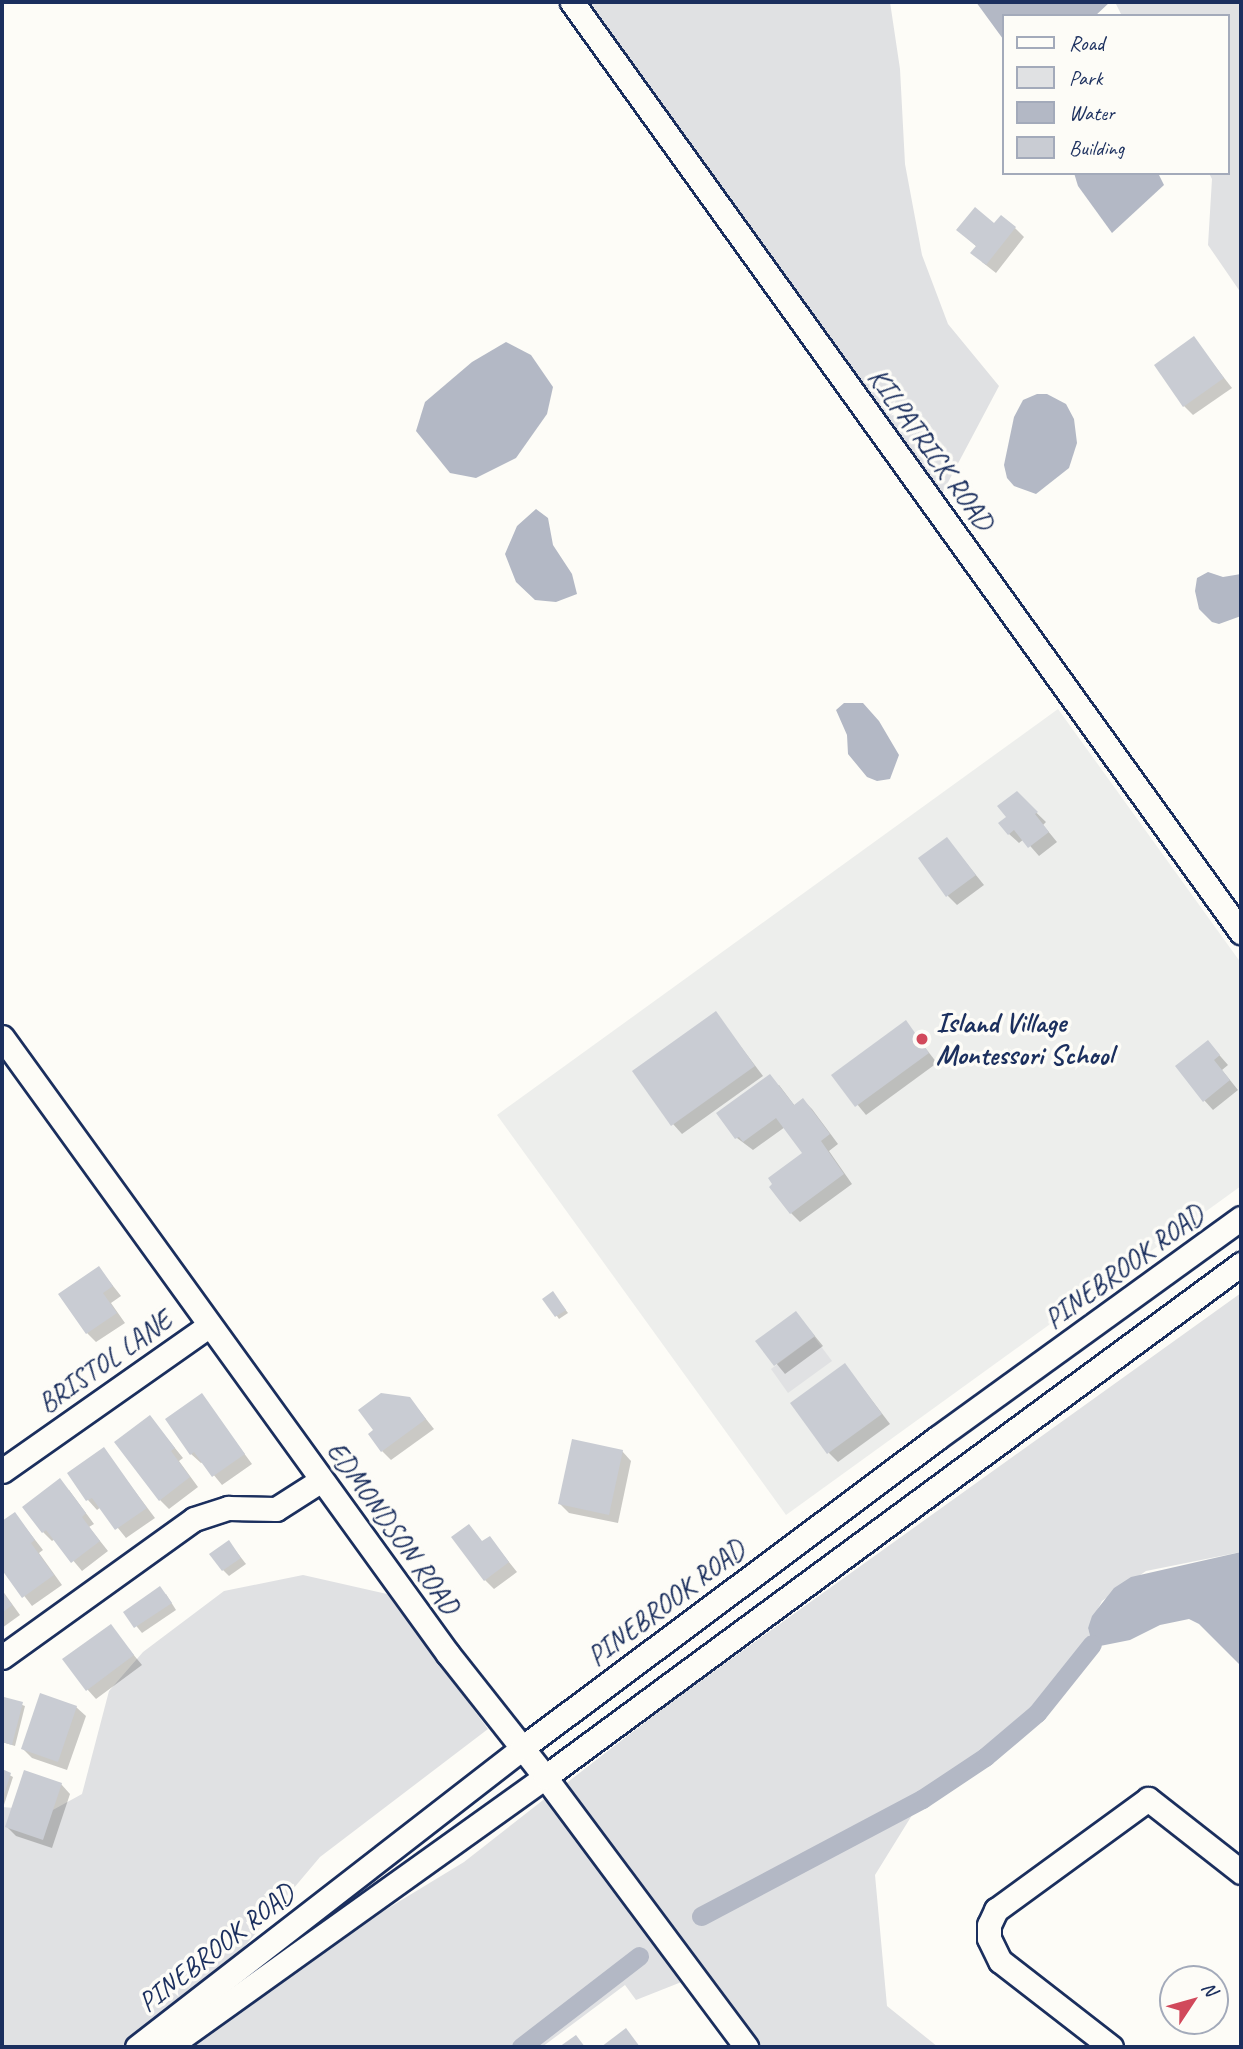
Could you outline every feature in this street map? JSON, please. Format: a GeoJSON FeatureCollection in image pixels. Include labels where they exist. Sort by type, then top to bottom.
{"type":"FeatureCollection","features":[{"type":"Feature","properties":{"kind":"street","name":"KILPATRICK ROAD"},"geometry":{"type":"LineString","coordinates":[[572,2],[1241,932]]}},
{"type":"Feature","properties":{"kind":"street","name":"EDMONDSON ROAD"},"geometry":{"type":"LineString","coordinates":[[2,1037],[320,1481],[746,2047]]}},
{"type":"Feature","properties":{"kind":"street","name":"PINEBROOK ROAD"},"geometry":{"type":"LineString","coordinates":[[136,2047],[522,1748],[937,1438],[1241,1219]]}},
{"type":"Feature","properties":{"kind":"street","name":"PINEBROOK ROAD"},"geometry":{"type":"LineString","coordinates":[[168,2047],[545,1777],[1241,1265]]}},
{"type":"Feature","properties":{"kind":"street","name":"BRISTOL LANE"},"geometry":{"type":"LineString","coordinates":[[2,1471],[208,1326]]}},
{"type":"Feature","properties":{"kind":"street"},"geometry":{"type":"LineString","coordinates":[[2,1657],[194,1519],[228,1508],[282,1508],[320,1481]]}},
{"type":"Feature","properties":{"kind":"street"},"geometry":{"type":"LineString","coordinates":[[1111,2047],[1000,1961],[989,1938],[989,1924],[996,1910],[1148,1799],[1241,1871]]}},
{"type":"Feature","properties":{"kind":"shaded area","name":"Island Village Montessori School"},"geometry":{"type":"Polygon","coordinates":[[[1058,709],[1241,963],[1241,1186],[786,1515],[497,1115],[1058,709]]]}},
{"type":"Feature","properties":{"kind":"green space"},"geometry":{"type":"Polygon","coordinates":[[[576,2],[890,2],[900,69],[905,164],[922,255],[948,324],[999,386],[936,505],[576,2]]]}},
{"type":"Feature","properties":{"kind":"green space"},"geometry":{"type":"Polygon","coordinates":[[[1115,2],[1241,2],[1241,293],[1208,245],[1212,179],[1210,175],[1229,175],[1229,14],[1121,14],[1115,2]]]}},
{"type":"Feature","properties":{"kind":"green space"},"geometry":{"type":"Polygon","coordinates":[[[1241,1293],[1241,1552],[1146,1571],[1102,1601],[1088,1628],[1092,1644],[1037,1713],[985,1757],[922,1799],[875,1875],[887,2006],[938,2047],[759,2047],[564,1785],[671,1702],[1241,1293]]]}},
{"type":"Feature","properties":{"kind":"green space"},"geometry":{"type":"Polygon","coordinates":[[[814,1337],[832,1361],[788,1393],[771,1369],[814,1337]]]}},
{"type":"Feature","properties":{"kind":"green space"},"geometry":{"type":"Polygon","coordinates":[[[303,1575],[387,1594],[488,1729],[320,1857],[234,1959],[121,2047],[2,2047],[2,1807],[51,1811],[82,1794],[109,1691],[143,1652],[224,1591],[303,1575]]]}},
{"type":"Feature","properties":{"kind":"green space"},"geometry":{"type":"Polygon","coordinates":[[[547,1797],[684,1981],[636,2000],[625,1985],[542,2047],[184,2047],[331,1943],[464,1862],[547,1797]]]}},
{"type":"Feature","properties":{"kind":"water"},"geometry":{"type":"Polygon","coordinates":[[[976,2],[1110,2],[1097,14],[1002,14],[1002,38],[976,2]]]}},
{"type":"Feature","properties":{"kind":"water"},"geometry":{"type":"Polygon","coordinates":[[[1075,175],[1159,175],[1164,185],[1112,233],[1078,186],[1075,175]]]}},
{"type":"Feature","properties":{"kind":"water"},"geometry":{"type":"Polygon","coordinates":[[[506,342],[531,355],[553,387],[547,414],[516,458],[476,478],[450,473],[416,431],[425,402],[472,362],[506,342]]]}},
{"type":"Feature","properties":{"kind":"water"},"geometry":{"type":"Polygon","coordinates":[[[1037,394],[1047,394],[1066,404],[1074,419],[1077,443],[1069,468],[1036,494],[1014,486],[1007,478],[1004,465],[1014,417],[1023,400],[1037,394]]]}},
{"type":"Feature","properties":{"kind":"water"},"geometry":{"type":"Polygon","coordinates":[[[536,509],[548,518],[553,545],[572,574],[577,594],[556,602],[535,600],[516,582],[505,554],[517,526],[536,509]]]}},
{"type":"Feature","properties":{"kind":"water"},"geometry":{"type":"Polygon","coordinates":[[[1208,572],[1223,577],[1241,574],[1241,616],[1219,624],[1212,622],[1199,609],[1195,591],[1197,578],[1208,572]]]}},
{"type":"Feature","properties":{"kind":"water"},"geometry":{"type":"Polygon","coordinates":[[[844,703],[863,703],[879,721],[899,755],[890,779],[877,781],[867,777],[848,754],[847,735],[836,710],[844,703]]]}},
{"type":"Feature","properties":{"kind":"water"},"geometry":{"type":"Polygon","coordinates":[[[1241,1552],[1241,1666],[1199,1624],[1189,1619],[1160,1625],[1130,1640],[1100,1646],[1092,1644],[1088,1628],[1092,1616],[1114,1588],[1131,1577],[1241,1552]]]}},
{"type":"Feature","properties":{"kind":"building"},"geometry":{"type":"Polygon","coordinates":[[[975,207],[994,223],[1001,215],[1016,227],[986,265],[970,253],[976,246],[956,230],[975,207]]]}},
{"type":"Feature","properties":{"kind":"building"},"geometry":{"type":"Polygon","coordinates":[[[1194,336],[1224,378],[1183,407],[1154,365],[1194,336]]]}},
{"type":"Feature","properties":{"kind":"building"},"geometry":{"type":"Polygon","coordinates":[[[1017,791],[1038,812],[1035,814],[1049,832],[1028,848],[1014,830],[1008,835],[998,823],[1006,817],[997,806],[1017,791]]]}},
{"type":"Feature","properties":{"kind":"building"},"geometry":{"type":"Polygon","coordinates":[[[947,837],[976,875],[946,897],[918,858],[947,837]]]}},
{"type":"Feature","properties":{"kind":"building"},"geometry":{"type":"Polygon","coordinates":[[[716,1011],[755,1066],[671,1126],[632,1071],[716,1011]]]}},
{"type":"Feature","properties":{"kind":"building"},"geometry":{"type":"Polygon","coordinates":[[[906,1020],[929,1053],[855,1107],[831,1075],[906,1020]]]}},
{"type":"Feature","properties":{"kind":"building"},"geometry":{"type":"Polygon","coordinates":[[[1208,1040],[1220,1055],[1214,1060],[1230,1080],[1203,1102],[1175,1066],[1208,1040]]]}},
{"type":"Feature","properties":{"kind":"building"},"geometry":{"type":"Polygon","coordinates":[[[770,1074],[794,1105],[803,1098],[830,1134],[821,1141],[844,1174],[790,1214],[769,1187],[772,1184],[768,1178],[802,1153],[776,1118],[743,1142],[739,1137],[735,1139],[716,1113],[770,1074]]]}},
{"type":"Feature","properties":{"kind":"building"},"geometry":{"type":"Polygon","coordinates":[[[99,1266],[113,1286],[103,1293],[117,1313],[86,1334],[58,1294],[99,1266]]]}},
{"type":"Feature","properties":{"kind":"building"},"geometry":{"type":"Polygon","coordinates":[[[553,1291],[566,1310],[555,1317],[542,1299],[553,1291]]]}},
{"type":"Feature","properties":{"kind":"building"},"geometry":{"type":"Polygon","coordinates":[[[796,1311],[815,1336],[774,1366],[755,1341],[796,1311]]]}},
{"type":"Feature","properties":{"kind":"building"},"geometry":{"type":"Polygon","coordinates":[[[845,1363],[882,1414],[827,1454],[790,1403],[845,1363]]]}},
{"type":"Feature","properties":{"kind":"building"},"geometry":{"type":"Polygon","coordinates":[[[202,1393],[245,1454],[212,1477],[194,1452],[190,1455],[165,1419],[202,1393]]]}},
{"type":"Feature","properties":{"kind":"building"},"geometry":{"type":"Polygon","coordinates":[[[381,1393],[410,1397],[426,1419],[381,1452],[368,1434],[373,1430],[358,1410],[381,1393]]]}},
{"type":"Feature","properties":{"kind":"building"},"geometry":{"type":"Polygon","coordinates":[[[150,1415],[175,1448],[171,1451],[190,1477],[159,1501],[114,1442],[150,1415]]]}},
{"type":"Feature","properties":{"kind":"building"},"geometry":{"type":"Polygon","coordinates":[[[572,1439],[623,1450],[609,1515],[558,1504],[572,1439]]]}},
{"type":"Feature","properties":{"kind":"building"},"geometry":{"type":"Polygon","coordinates":[[[104,1447],[147,1508],[115,1530],[92,1498],[86,1501],[67,1473],[104,1447]]]}},
{"type":"Feature","properties":{"kind":"building"},"geometry":{"type":"Polygon","coordinates":[[[60,1478],[86,1513],[82,1517],[100,1541],[71,1563],[46,1530],[42,1533],[22,1507],[60,1478]]]}},
{"type":"Feature","properties":{"kind":"building"},"geometry":{"type":"Polygon","coordinates":[[[15,1512],[35,1540],[31,1543],[54,1575],[22,1598],[2,1570],[2,1521],[15,1512]]]}},
{"type":"Feature","properties":{"kind":"building"},"geometry":{"type":"Polygon","coordinates":[[[469,1524],[482,1541],[490,1536],[509,1562],[484,1581],[451,1537],[469,1524]]]}},
{"type":"Feature","properties":{"kind":"building"},"geometry":{"type":"Polygon","coordinates":[[[229,1540],[241,1558],[222,1571],[209,1554],[229,1540]]]}},
{"type":"Feature","properties":{"kind":"building"},"geometry":{"type":"Polygon","coordinates":[[[160,1586],[172,1603],[134,1628],[123,1612],[160,1586]]]}},
{"type":"Feature","properties":{"kind":"building"},"geometry":{"type":"Polygon","coordinates":[[[2,1591],[12,1605],[2,1613],[2,1591]]]}},
{"type":"Feature","properties":{"kind":"building"},"geometry":{"type":"Polygon","coordinates":[[[111,1624],[134,1655],[86,1691],[62,1659],[111,1624]]]}},
{"type":"Feature","properties":{"kind":"building"},"geometry":{"type":"Polygon","coordinates":[[[40,1693],[77,1706],[58,1762],[21,1749],[40,1693]]]}},
{"type":"Feature","properties":{"kind":"building"},"geometry":{"type":"Polygon","coordinates":[[[4,1697],[23,1702],[12,1745],[2,1742],[4,1697]]]}},
{"type":"Feature","properties":{"kind":"building"},"geometry":{"type":"Polygon","coordinates":[[[2,1769],[11,1773],[2,1801],[2,1769]]]}},
{"type":"Feature","properties":{"kind":"building"},"geometry":{"type":"Polygon","coordinates":[[[24,1770],[62,1783],[43,1840],[5,1827],[24,1770]]]}},
{"type":"Feature","properties":{"kind":"building"},"geometry":{"type":"Polygon","coordinates":[[[626,2028],[640,2047],[601,2047],[626,2028]]]}},
{"type":"Feature","properties":{"kind":"building"},"geometry":{"type":"Polygon","coordinates":[[[576,2035],[585,2047],[559,2047],[576,2035]]]}},
{"type":"Feature","properties":{"kind":"waterway"},"geometry":{"type":"LineString","coordinates":[[701,1916],[922,1799],[985,1757],[1037,1713],[1092,1644]]}},
{"type":"Feature","properties":{"kind":"waterway"},"geometry":{"type":"LineString","coordinates":[[521,2047],[639,1956]]}},
{"type":"Feature","properties":{"kind":"place","name":"Island Village Montessori School"},"geometry":{"type":"Point","coordinates":[922,1039]}}]}
